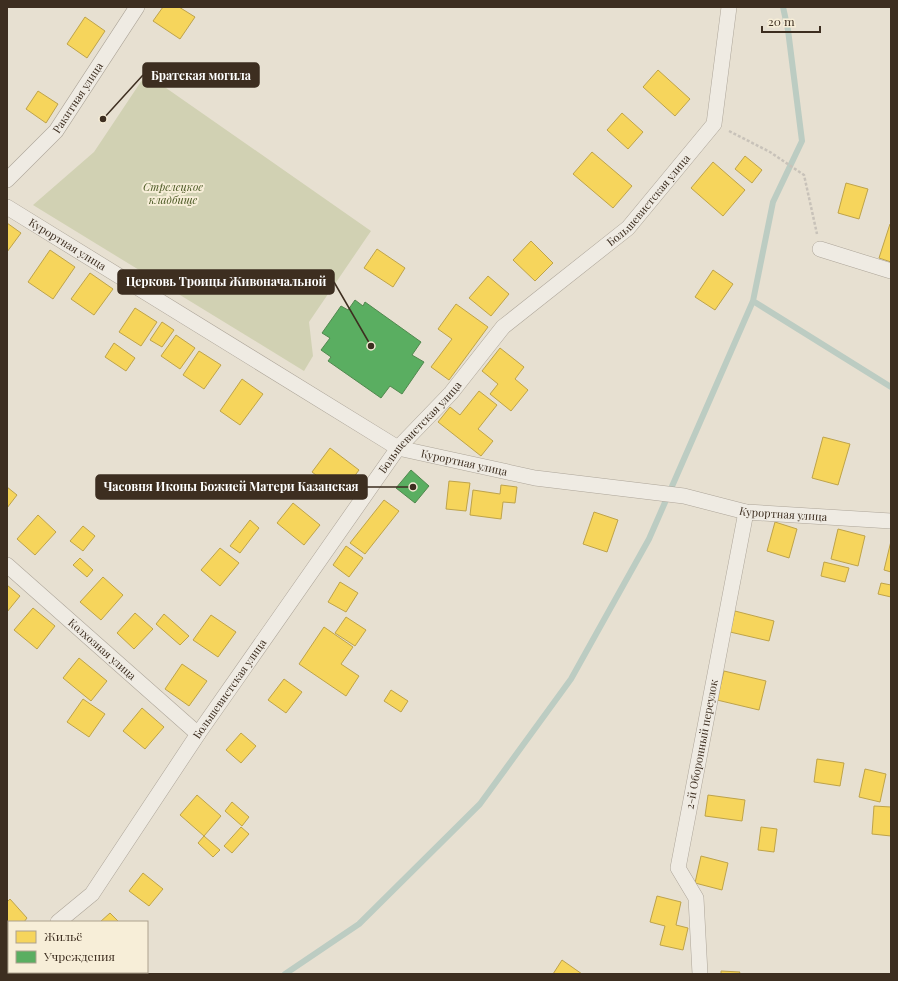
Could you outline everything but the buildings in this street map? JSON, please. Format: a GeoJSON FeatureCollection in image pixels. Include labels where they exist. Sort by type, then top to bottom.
{"type":"FeatureCollection","features":[{"type":"Feature","properties":{"kind":"street","name":"Ракитная улица"},"geometry":{"type":"LineString","coordinates":[[7,180],[56,131],[137,7]]}},
{"type":"Feature","properties":{"kind":"street"},"geometry":{"type":"LineString","coordinates":[[714,124],[729,7]]}},
{"type":"Feature","properties":{"kind":"street","name":"Большевистская улица"},"geometry":{"type":"LineString","coordinates":[[59,921],[92,894],[198,734],[398,448],[451,393],[504,327],[628,228],[714,124]]}},
{"type":"Feature","properties":{"kind":"street","name":"Курортная улица"},"geometry":{"type":"LineString","coordinates":[[7,207],[398,448],[535,478],[684,496],[746,512],[891,521]]}},
{"type":"Feature","properties":{"kind":"street"},"geometry":{"type":"LineString","coordinates":[[820,249],[891,271]]}},
{"type":"Feature","properties":{"kind":"street","name":"2-й Оборонный переулок"},"geometry":{"type":"LineString","coordinates":[[700,974],[696,898],[678,868],[746,512]]}},
{"type":"Feature","properties":{"kind":"street","name":"Колхозная улица"},"geometry":{"type":"LineString","coordinates":[[7,565],[198,734]]}},
{"type":"Feature","properties":{"kind":"path"},"geometry":{"type":"LineString","coordinates":[[714,124],[770,152],[804,175],[820,249]]}},
{"type":"Feature","properties":{"kind":"green space","name":"Стрелецкое кладбище"},"geometry":{"type":"Polygon","coordinates":[[[146,74],[371,231],[309,322],[313,356],[304,371],[33,205],[94,152],[146,74]]]}},
{"type":"Feature","properties":{"kind":"waterway"},"geometry":{"type":"LineString","coordinates":[[285,974],[359,924],[480,804],[571,679],[649,539],[753,301],[773,202],[802,141],[788,30],[783,7]]}},
{"type":"Feature","properties":{"kind":"waterway"},"geometry":{"type":"LineString","coordinates":[[753,301],[891,387]]}},
{"type":"Feature","properties":{"kind":"place","name":"Братская могила"},"geometry":{"type":"Point","coordinates":[103,119]}},
{"type":"Feature","properties":{"kind":"place","name":"Церковь Троицы Живоначальной"},"geometry":{"type":"Point","coordinates":[371,346]}},
{"type":"Feature","properties":{"kind":"place","name":"Часовня Иконы Божией Матери Казанская"},"geometry":{"type":"Point","coordinates":[413,487]}}]}
